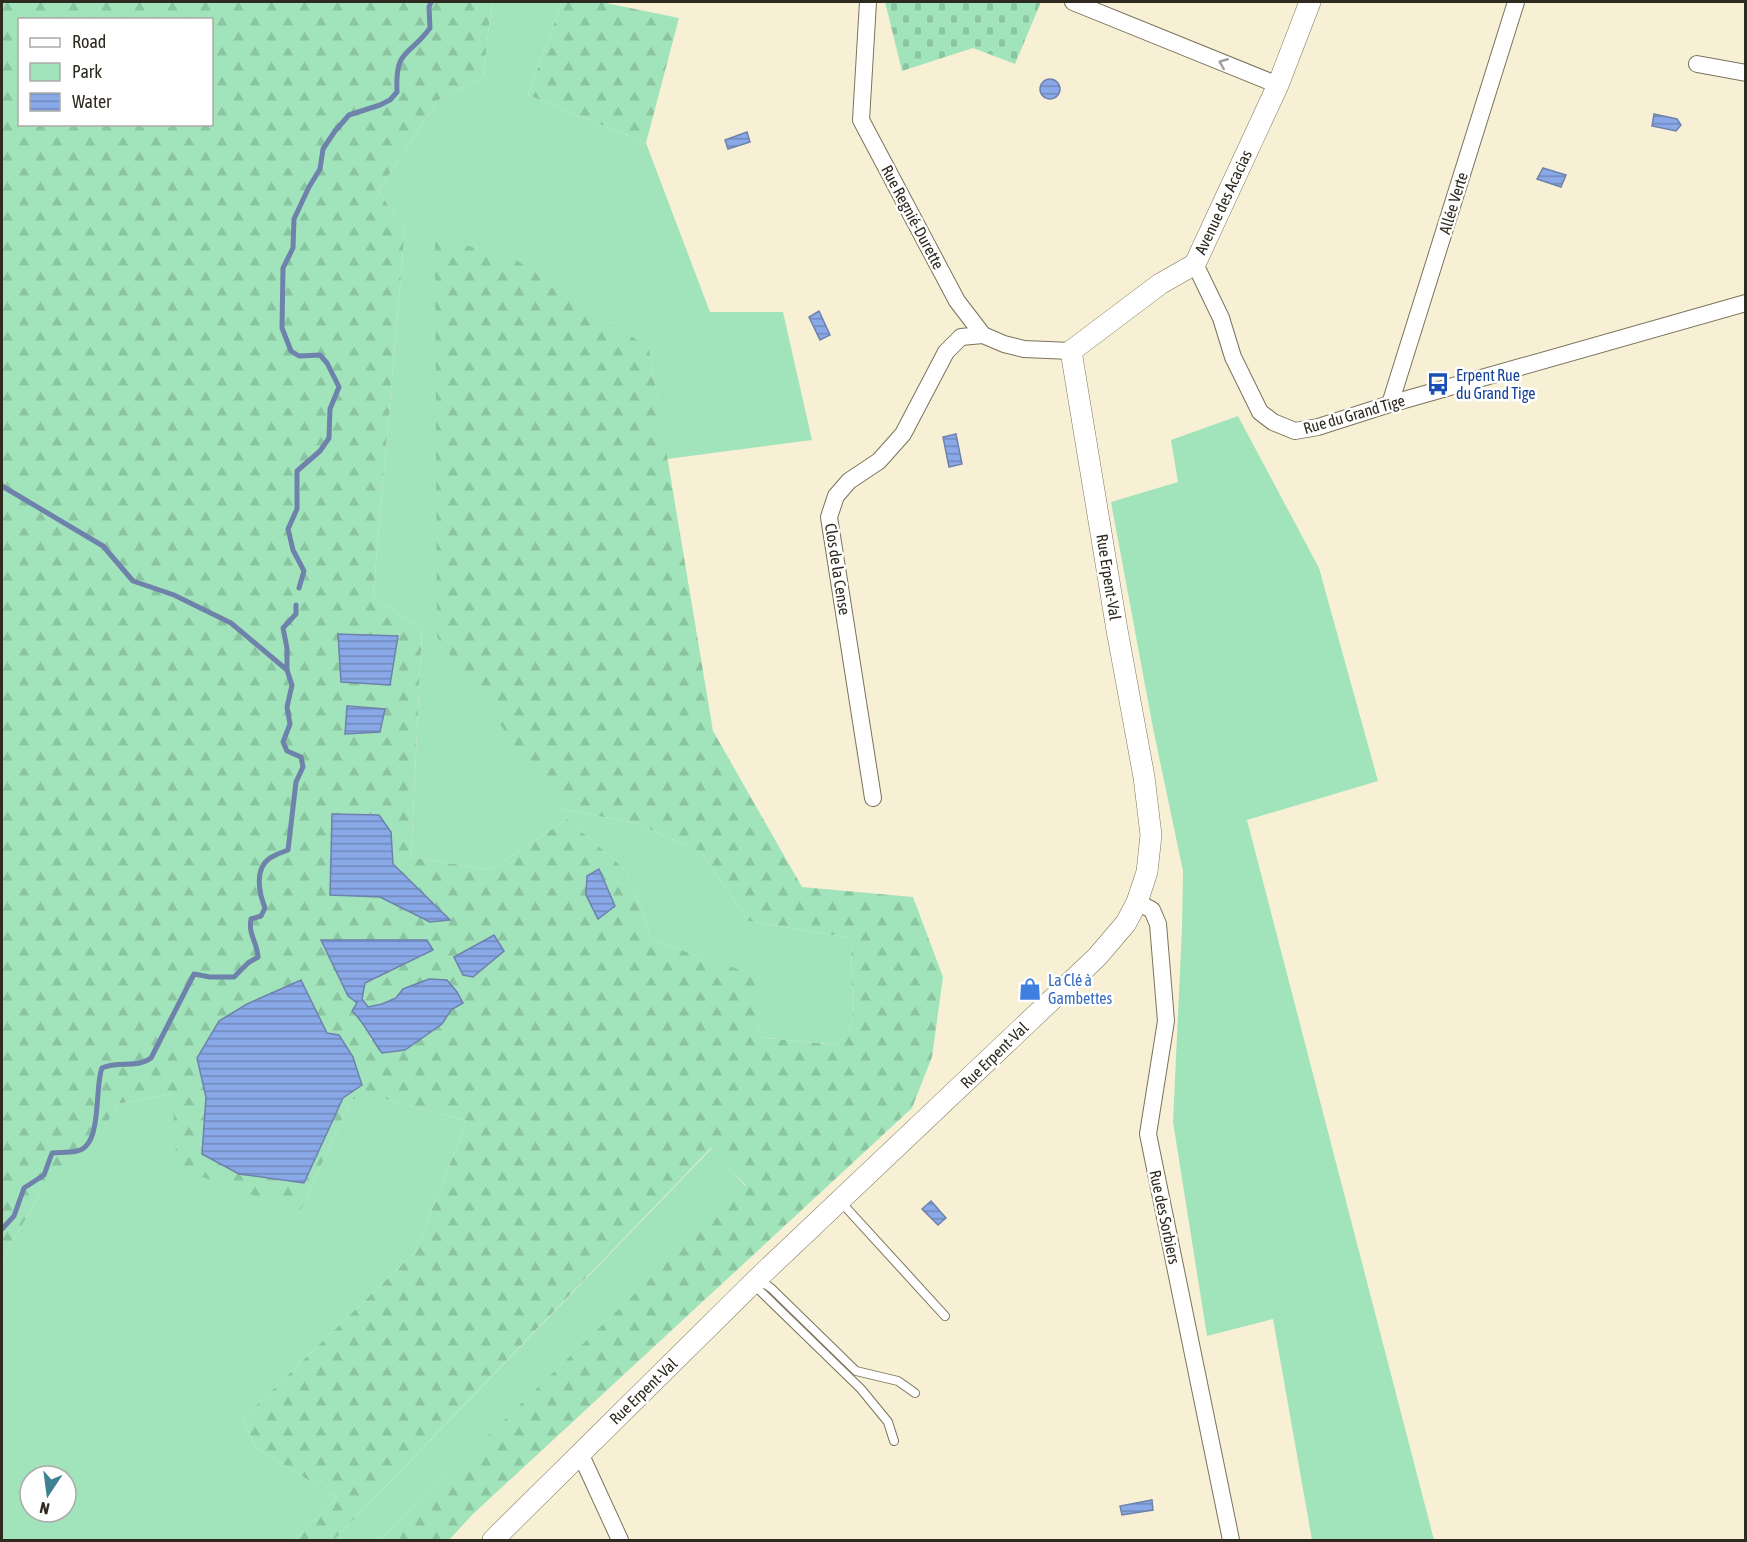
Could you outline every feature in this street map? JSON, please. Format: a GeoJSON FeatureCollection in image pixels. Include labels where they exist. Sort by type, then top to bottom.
{"type":"FeatureCollection","features":[{"type":"Feature","properties":{"kind":"street","name":"Rue Regnié-Durette"},"geometry":{"type":"LineString","coordinates":[[868,2],[861,120],[957,300],[983,335]]}},
{"type":"Feature","properties":{"kind":"street"},"geometry":{"type":"LineString","coordinates":[[1073,2],[1278,85]]}},
{"type":"Feature","properties":{"kind":"street","name":"Avenue des Acacias"},"geometry":{"type":"LineString","coordinates":[[1071,351],[1160,284],[1195,264],[1219,207],[1278,85],[1310,2]]}},
{"type":"Feature","properties":{"kind":"street","name":"Allée Verte"},"geometry":{"type":"LineString","coordinates":[[1390,404],[1515,2]]}},
{"type":"Feature","properties":{"kind":"street"},"geometry":{"type":"LineString","coordinates":[[1697,64],[1746,73]]}},
{"type":"Feature","properties":{"kind":"street","name":"Rue du Grand Tige"},"geometry":{"type":"LineString","coordinates":[[1195,264],[1221,318],[1233,357],[1260,412],[1273,422],[1295,431],[1318,427],[1390,404],[1746,303]]}},
{"type":"Feature","properties":{"kind":"street"},"geometry":{"type":"LineString","coordinates":[[983,335],[1024,349],[1071,351]]}},
{"type":"Feature","properties":{"kind":"street","name":"Clos de la Cense"},"geometry":{"type":"LineString","coordinates":[[873,798],[829,517],[836,496],[849,481],[879,461],[903,434],[946,352],[961,337],[983,335]]}},
{"type":"Feature","properties":{"kind":"street","name":"Rue Erpent-Val"},"geometry":{"type":"LineString","coordinates":[[493,1540],[755,1281],[1097,957],[1121,930],[1137,902],[1147,872],[1151,835],[1144,777],[1071,351]]}},
{"type":"Feature","properties":{"kind":"street","name":"Rue des Sorbiers"},"geometry":{"type":"LineString","coordinates":[[1137,902],[1152,910],[1158,924],[1166,1021],[1148,1134],[1231,1540]]}},
{"type":"Feature","properties":{"kind":"street"},"geometry":{"type":"LineString","coordinates":[[580,1453],[620,1540]]}},
{"type":"Feature","properties":{"kind":"lane"},"geometry":{"type":"LineString","coordinates":[[840,1200],[945,1316]]}},
{"type":"Feature","properties":{"kind":"lane"},"geometry":{"type":"LineString","coordinates":[[755,1281],[771,1287],[856,1371],[898,1381],[915,1392]]}},
{"type":"Feature","properties":{"kind":"lane"},"geometry":{"type":"LineString","coordinates":[[755,1281],[861,1389],[888,1422],[894,1441]]}},
{"type":"Feature","properties":{"kind":"green space"},"geometry":{"type":"Polygon","coordinates":[[[2,2],[492,2],[483,77],[438,100],[378,191],[405,229],[373,597],[422,629],[411,857],[491,870],[567,819],[628,872],[651,940],[762,977],[758,1037],[838,1045],[853,1021],[851,938],[748,921],[701,852],[636,823],[561,809],[437,637],[435,237],[513,258],[649,348],[713,731],[802,887],[913,897],[943,977],[932,1057],[912,1108],[472,1515],[449,1540],[380,1540],[746,1186],[711,1148],[334,1540],[294,1540],[337,1498],[255,1447],[243,1418],[415,1252],[467,1121],[385,1099],[351,1099],[300,1212],[177,1168],[172,1094],[117,1104],[90,1156],[42,1191],[2,1260],[2,2]],[[391,832],[380,897],[430,922],[449,920],[393,864],[391,832]],[[322,940],[358,1003],[352,1011],[366,1026],[371,1040],[442,1024],[451,1010],[457,992],[447,980],[429,979],[382,1004],[368,1007],[362,999],[364,983],[433,950],[427,940],[322,940]],[[206,1097],[202,1154],[304,1183],[343,1098],[206,1097]]]}},
{"type":"Feature","properties":{"kind":"green space"},"geometry":{"type":"Polygon","coordinates":[[[492,2],[562,2],[528,95],[646,143],[710,312],[783,312],[812,440],[667,459],[649,348],[561,809],[636,823],[701,852],[748,921],[851,938],[853,1021],[838,1045],[758,1037],[761,977],[651,940],[628,872],[567,819],[491,870],[411,857],[422,629],[373,597],[405,229],[378,191],[438,100],[483,77],[492,2]]]}},
{"type":"Feature","properties":{"kind":"green space"},"geometry":{"type":"Polygon","coordinates":[[[562,2],[601,2],[679,18],[646,143],[528,95],[562,2]]]}},
{"type":"Feature","properties":{"kind":"green space"},"geometry":{"type":"Polygon","coordinates":[[[885,2],[1041,2],[1015,64],[973,48],[902,71],[885,2]]]}},
{"type":"Feature","properties":{"kind":"green space"},"geometry":{"type":"Polygon","coordinates":[[[1238,416],[1319,568],[1378,781],[1247,820],[1434,1540],[1312,1540],[1273,1319],[1207,1336],[1173,1122],[1183,871],[1153,728],[1111,502],[1178,482],[1171,440],[1238,416]]]}},
{"type":"Feature","properties":{"kind":"green space"},"geometry":{"type":"Polygon","coordinates":[[[172,1094],[300,1212],[351,1099],[385,1099],[467,1121],[415,1252],[243,1418],[255,1447],[337,1498],[294,1540],[2,1540],[2,1260],[42,1191],[90,1155],[117,1104],[172,1094]]]}},
{"type":"Feature","properties":{"kind":"green space"},"geometry":{"type":"Polygon","coordinates":[[[712,1148],[746,1187],[380,1540],[334,1540],[712,1148]]]}},
{"type":"Feature","properties":{"kind":"water"},"geometry":{"type":"Polygon","coordinates":[[[1050,79],[1057,82],[1060,89],[1057,96],[1050,99],[1043,96],[1040,89],[1043,82],[1050,79]]]}},
{"type":"Feature","properties":{"kind":"water"},"geometry":{"type":"Polygon","coordinates":[[[1654,114],[1677,119],[1681,125],[1676,131],[1652,126],[1654,114]]]}},
{"type":"Feature","properties":{"kind":"water"},"geometry":{"type":"Polygon","coordinates":[[[747,132],[750,142],[728,149],[725,140],[747,132]]]}},
{"type":"Feature","properties":{"kind":"water"},"geometry":{"type":"Polygon","coordinates":[[[1543,168],[1566,175],[1561,187],[1537,179],[1543,168]]]}},
{"type":"Feature","properties":{"kind":"water"},"geometry":{"type":"Polygon","coordinates":[[[819,311],[830,335],[820,340],[809,317],[819,311]]]}},
{"type":"Feature","properties":{"kind":"water"},"geometry":{"type":"Polygon","coordinates":[[[956,434],[962,464],[949,467],[943,437],[956,434]]]}},
{"type":"Feature","properties":{"kind":"water"},"geometry":{"type":"Polygon","coordinates":[[[338,634],[398,636],[390,685],[341,682],[338,634]]]}},
{"type":"Feature","properties":{"kind":"water"},"geometry":{"type":"Polygon","coordinates":[[[347,706],[385,709],[380,732],[345,734],[347,706]]]}},
{"type":"Feature","properties":{"kind":"water"},"geometry":{"type":"Polygon","coordinates":[[[332,814],[379,815],[391,832],[393,864],[450,920],[430,922],[380,897],[330,895],[332,814]]]}},
{"type":"Feature","properties":{"kind":"water"},"geometry":{"type":"Polygon","coordinates":[[[599,869],[615,906],[598,919],[586,895],[587,876],[599,869]]]}},
{"type":"Feature","properties":{"kind":"water"},"geometry":{"type":"Polygon","coordinates":[[[494,935],[504,951],[473,977],[463,975],[454,957],[494,935]]]}},
{"type":"Feature","properties":{"kind":"water"},"geometry":{"type":"Polygon","coordinates":[[[321,940],[427,940],[433,950],[365,983],[362,999],[368,1007],[382,1004],[396,998],[403,989],[429,979],[447,980],[463,1003],[451,1010],[442,1024],[405,1050],[382,1053],[352,1011],[357,1003],[348,996],[321,940]]]}},
{"type":"Feature","properties":{"kind":"water"},"geometry":{"type":"Polygon","coordinates":[[[301,980],[327,1033],[339,1035],[353,1057],[362,1085],[343,1098],[304,1183],[239,1174],[202,1154],[206,1097],[197,1058],[219,1021],[247,1004],[301,980]]]}},
{"type":"Feature","properties":{"kind":"water"},"geometry":{"type":"Polygon","coordinates":[[[931,1201],[946,1218],[938,1225],[922,1209],[931,1201]]]}},
{"type":"Feature","properties":{"kind":"water"},"geometry":{"type":"Polygon","coordinates":[[[1152,1500],[1153,1510],[1122,1515],[1120,1506],[1152,1500]]]}},
{"type":"Feature","properties":{"kind":"waterway"},"geometry":{"type":"LineString","coordinates":[[299,588],[304,571],[293,550],[288,529],[297,509],[297,471],[320,451],[329,438],[330,409],[339,387],[327,363],[320,355],[299,356],[291,351],[282,328],[283,268],[293,248],[294,219],[320,169],[323,149],[335,131],[349,115],[380,105],[390,100],[397,92],[398,68],[401,60],[430,28],[429,7],[431,2]]}},
{"type":"Feature","properties":{"kind":"waterway"},"geometry":{"type":"LineString","coordinates":[[2,486],[103,546],[133,581],[174,595],[231,623],[287,670]]}},
{"type":"Feature","properties":{"kind":"waterway"},"geometry":{"type":"LineString","coordinates":[[2,1229],[14,1216],[24,1188],[44,1175],[52,1153],[77,1151],[85,1147],[91,1139],[102,1068],[139,1063],[151,1058],[194,974],[234,977],[258,957],[250,925],[251,919],[261,916],[265,908],[259,882],[260,875],[262,868],[270,858],[288,850],[296,782],[303,767],[301,757],[287,751],[283,742],[290,724],[287,707],[292,685],[287,670],[287,648],[283,628],[296,614],[296,605]]}},
{"type":"Feature","properties":{"kind":"place","name":"Erpent Rue du Grand Tige"},"geometry":{"type":"Point","coordinates":[1438,384]}},
{"type":"Feature","properties":{"kind":"place","name":"La Clé à Gambettes"},"geometry":{"type":"Point","coordinates":[1030,989]}}]}
